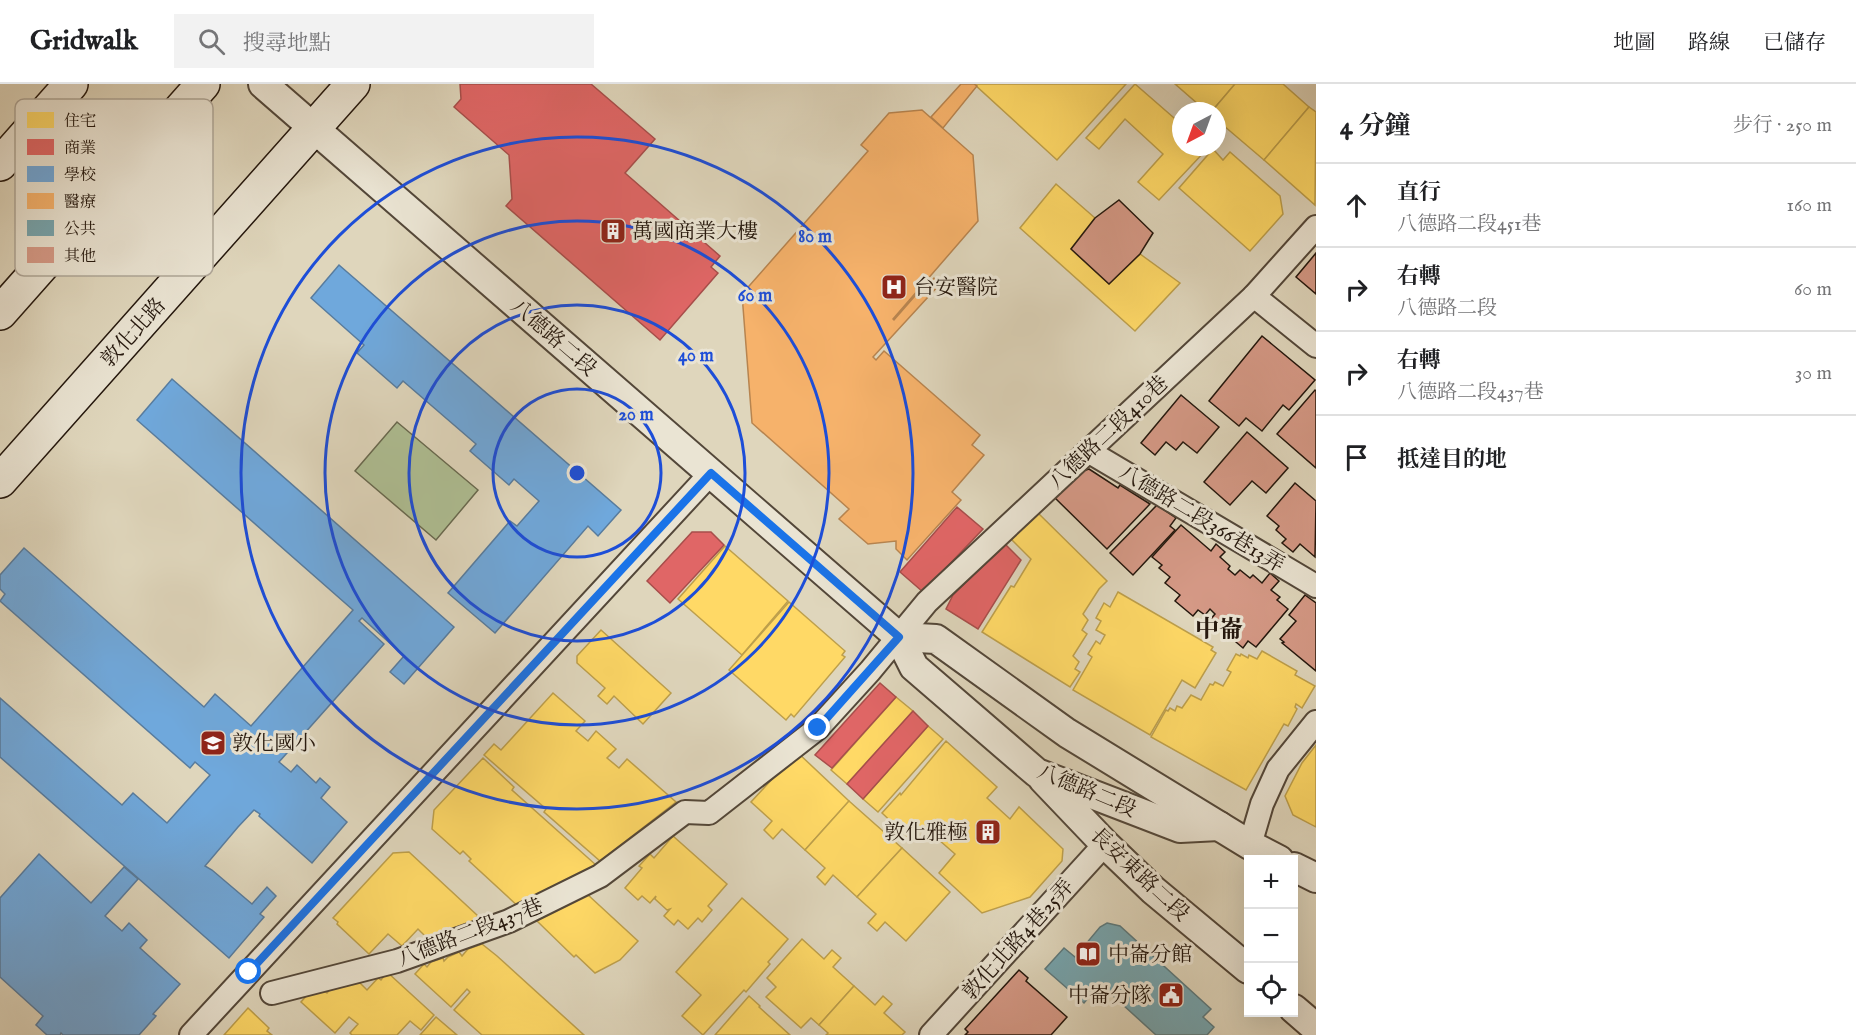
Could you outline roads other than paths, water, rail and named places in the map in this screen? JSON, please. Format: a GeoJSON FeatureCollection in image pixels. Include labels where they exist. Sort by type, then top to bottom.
{"type":"FeatureCollection","features":[{"type":"Feature","properties":{"kind":"main road"},"geometry":{"type":"LineString","coordinates":[[58,99],[71,84]]}},
{"type":"Feature","properties":{"kind":"main road"},"geometry":{"type":"LineString","coordinates":[[190,99],[203,84]]}},
{"type":"Feature","properties":{"kind":"main road","name":"敦化北路"},"geometry":{"type":"LineString","coordinates":[[213,242],[353,84]]}},
{"type":"Feature","properties":{"kind":"main road"},"geometry":{"type":"LineString","coordinates":[[0,164],[15,147]]}},
{"type":"Feature","properties":{"kind":"main road"},"geometry":{"type":"LineString","coordinates":[[0,313],[33,276]]}},
{"type":"Feature","properties":{"kind":"main road","name":"敦化北路"},"geometry":{"type":"LineString","coordinates":[[0,481],[183,276]]}},
{"type":"Feature","properties":{"kind":"street","name":"八德路二段"},"geometry":{"type":"LineString","coordinates":[[263,84],[899,637],[914,667],[1037,773],[1180,828],[1219,826]]}},
{"type":"Feature","properties":{"kind":"street","name":"八德路二段410巷"},"geometry":{"type":"LineString","coordinates":[[899,637],[927,602],[1254,296],[1316,227]]}},
{"type":"Feature","properties":{"kind":"street"},"geometry":{"type":"LineString","coordinates":[[1254,296],[1316,346]]}},
{"type":"Feature","properties":{"kind":"street","name":"八德路二段366巷13弄"},"geometry":{"type":"LineString","coordinates":[[1088,451],[1316,586]]}},
{"type":"Feature","properties":{"kind":"street"},"geometry":{"type":"LineString","coordinates":[[191,1035],[711,473]]}},
{"type":"Feature","properties":{"kind":"street","name":"八德路二段"},"geometry":{"type":"LineString","coordinates":[[899,637],[936,639],[1067,733],[1219,826],[1250,852]]}},
{"type":"Feature","properties":{"kind":"street","name":"八德路二段437巷"},"geometry":{"type":"LineString","coordinates":[[272,993],[397,961],[509,921],[600,876],[685,812],[708,813],[818,728],[899,637]]}},
{"type":"Feature","properties":{"kind":"street"},"geometry":{"type":"LineString","coordinates":[[1250,852],[1262,804],[1278,769],[1316,722]]}},
{"type":"Feature","properties":{"kind":"street","name":"長安東路二段"},"geometry":{"type":"LineString","coordinates":[[1037,773],[1152,890],[1244,966]]}},
{"type":"Feature","properties":{"kind":"street","name":"敦化北路4巷25弄"},"geometry":{"type":"LineString","coordinates":[[931,1035],[1105,844]]}},
{"type":"Feature","properties":{"kind":"street"},"geometry":{"type":"LineString","coordinates":[[1298,869],[1316,878]]}},
{"type":"Feature","properties":{"kind":"street"},"geometry":{"type":"LineString","coordinates":[[1298,1013],[1316,1028]]}},
{"type":"Feature","properties":{"kind":"place","name":"萬國商業大樓"},"geometry":{"type":"Point","coordinates":[613,231]}},
{"type":"Feature","properties":{"kind":"place","name":"台安醫院"},"geometry":{"type":"Point","coordinates":[894,287]}},
{"type":"Feature","properties":{"kind":"place","name":"敦化國小"},"geometry":{"type":"Point","coordinates":[213,743]}},
{"type":"Feature","properties":{"kind":"place","name":"敦化雅極"},"geometry":{"type":"Point","coordinates":[988,832]}},
{"type":"Feature","properties":{"kind":"place","name":"中崙分館"},"geometry":{"type":"Point","coordinates":[1088,954]}},
{"type":"Feature","properties":{"kind":"place","name":"中崙分隊"},"geometry":{"type":"Point","coordinates":[1171,995]}},
{"type":"Feature","properties":{"kind":"district","name":"中崙"},"geometry":{"type":"Point","coordinates":[1219,629]}}]}
